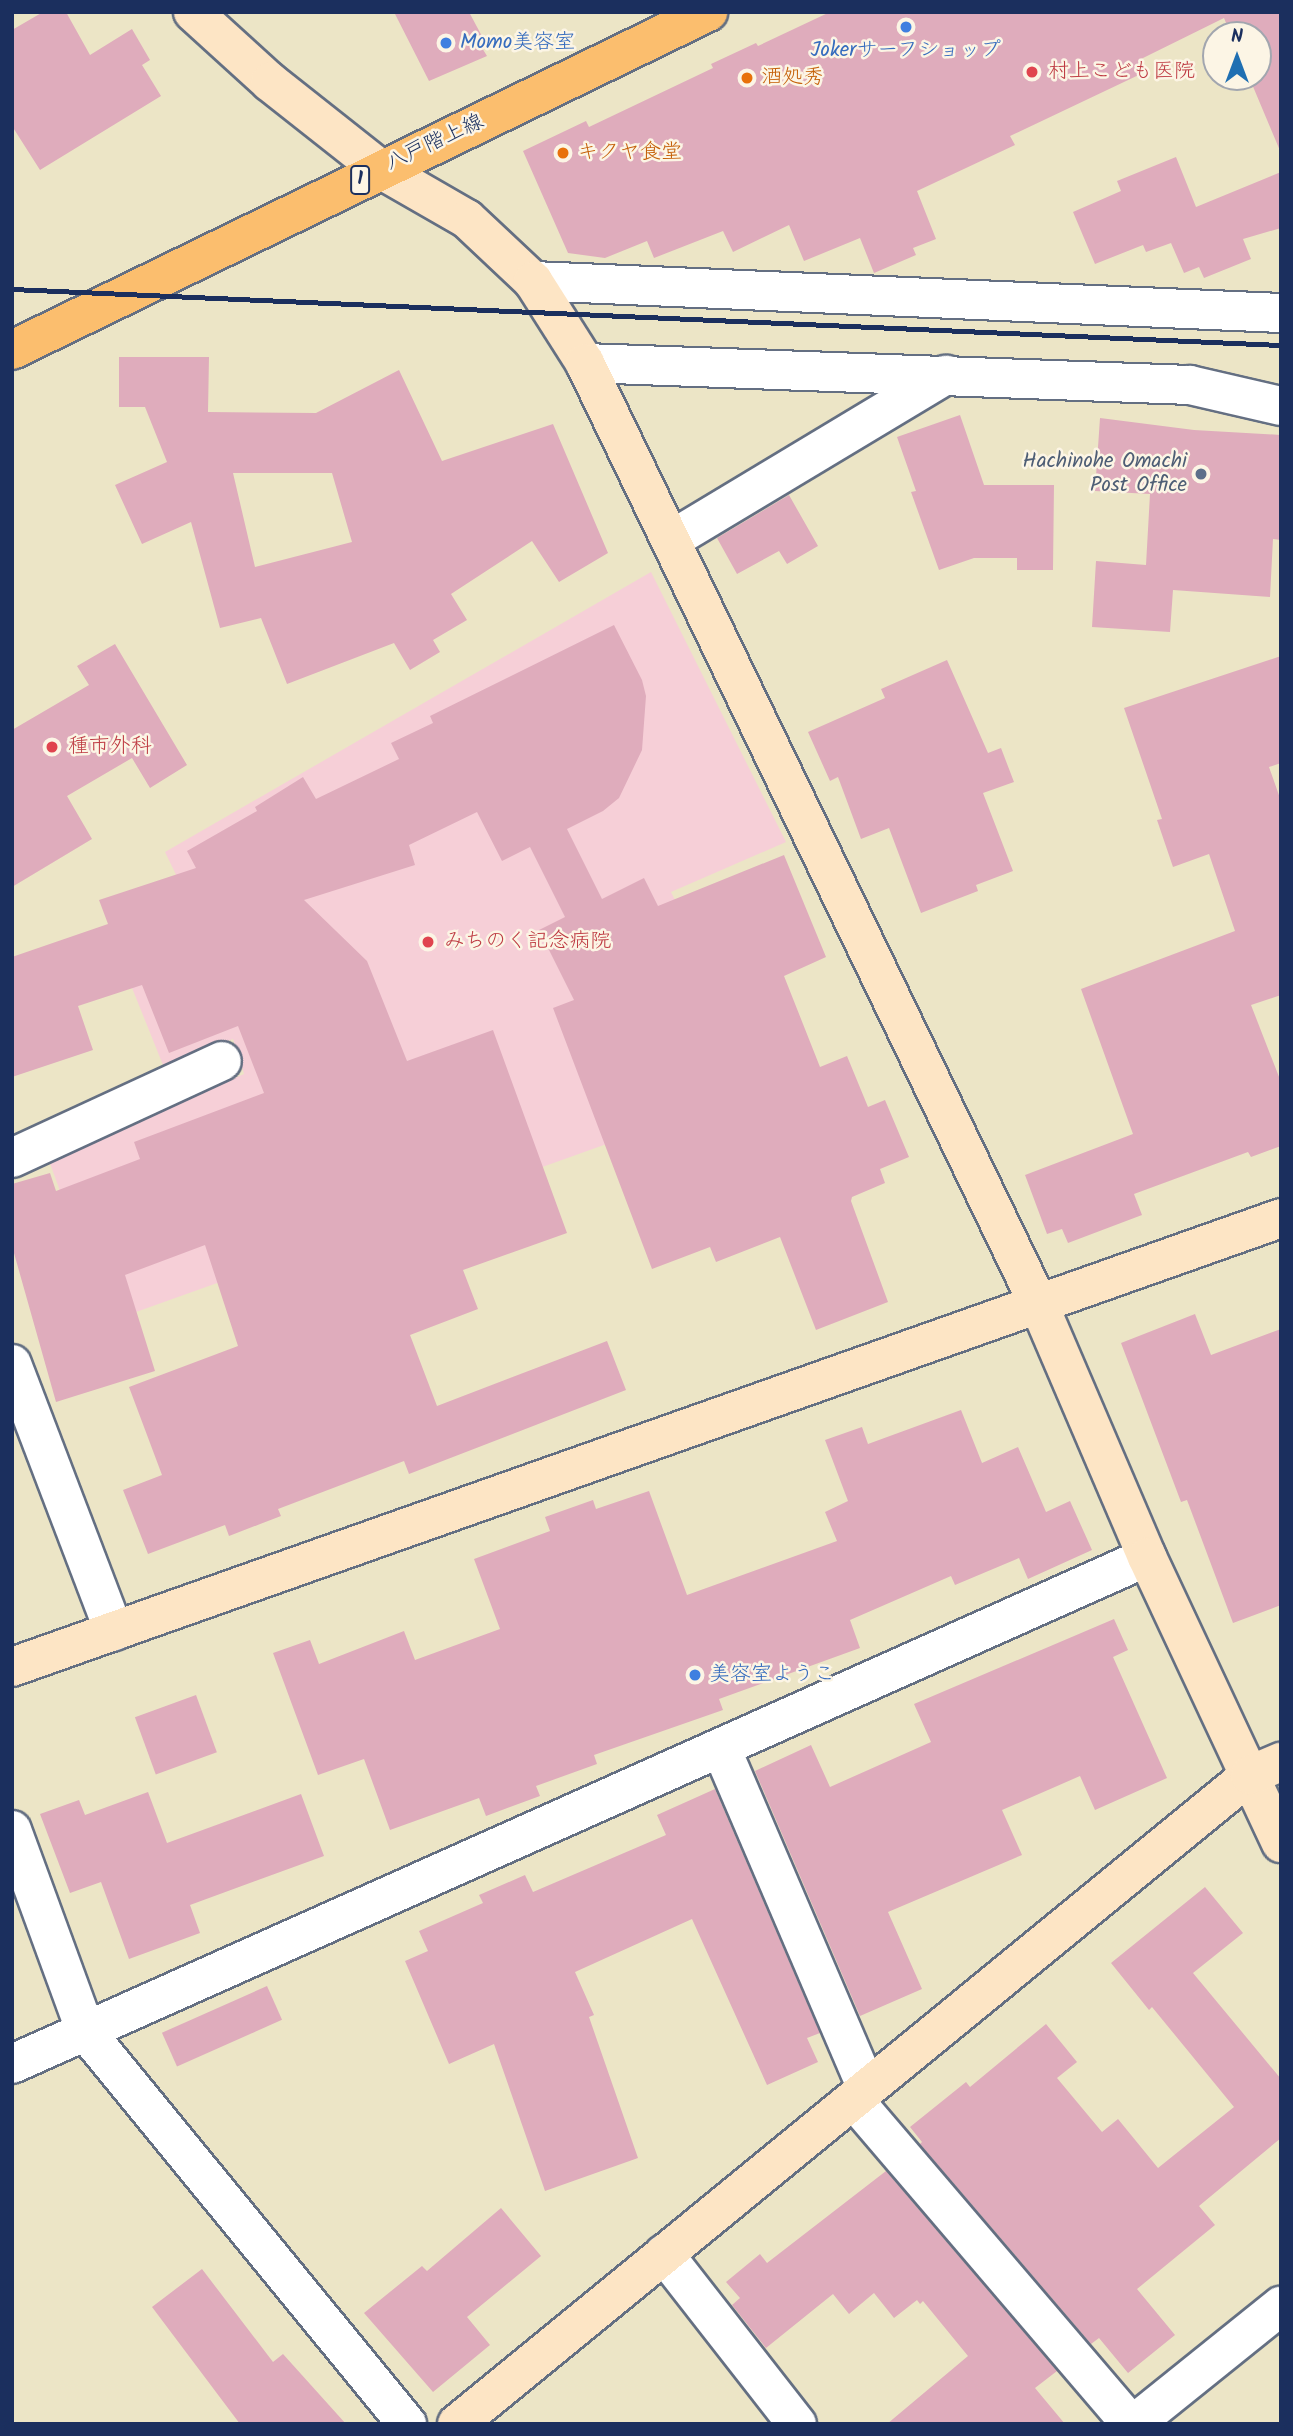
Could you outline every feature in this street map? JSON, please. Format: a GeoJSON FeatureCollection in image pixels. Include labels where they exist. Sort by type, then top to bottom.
{"type":"FeatureCollection","features":[{"type":"Feature","properties":{"kind":"main road","name":"八戸階上線"},"geometry":{"type":"LineString","coordinates":[[12,350],[289,218],[380,169],[708,12]]}},
{"type":"Feature","properties":{"kind":"street"},"geometry":{"type":"LineString","coordinates":[[193,12],[270,82],[380,169],[467,219],[533,282],[585,363],[1039,1305],[1147,1557],[1265,1768],[1281,1843]]}},
{"type":"Feature","properties":{"kind":"street"},"geometry":{"type":"LineString","coordinates":[[533,282],[1281,313]]}},
{"type":"Feature","properties":{"kind":"street"},"geometry":{"type":"LineString","coordinates":[[585,363],[1190,385],[1281,405]]}},
{"type":"Feature","properties":{"kind":"street"},"geometry":{"type":"LineString","coordinates":[[671,540],[946,375]]}},
{"type":"Feature","properties":{"kind":"street"},"geometry":{"type":"LineString","coordinates":[[12,1158],[222,1061]]}},
{"type":"Feature","properties":{"kind":"street"},"geometry":{"type":"LineString","coordinates":[[12,1667],[1281,1218]]}},
{"type":"Feature","properties":{"kind":"street"},"geometry":{"type":"LineString","coordinates":[[12,1364],[114,1631]]}},
{"type":"Feature","properties":{"kind":"street"},"geometry":{"type":"LineString","coordinates":[[12,2064],[1147,1557]]}},
{"type":"Feature","properties":{"kind":"street"},"geometry":{"type":"LineString","coordinates":[[721,1748],[860,2094],[1133,2424],[1281,2306]]}},
{"type":"Feature","properties":{"kind":"street"},"geometry":{"type":"LineString","coordinates":[[457,2424],[860,2094],[1265,1768]]}},
{"type":"Feature","properties":{"kind":"street"},"geometry":{"type":"LineString","coordinates":[[12,1830],[86,2032],[407,2424]]}},
{"type":"Feature","properties":{"kind":"street"},"geometry":{"type":"LineString","coordinates":[[664,2254],[797,2424]]}},
{"type":"Feature","properties":{"kind":"shaded area","name":"みちのく記念病院"},"geometry":{"type":"Polygon","coordinates":[[[651,572],[786,842],[671,892],[766,1087],[108,1322],[48,1158],[244,1074],[233,1039],[163,1065],[120,958],[201,926],[165,852],[651,572]]]}},
{"type":"Feature","properties":{"kind":"building"},"geometry":{"type":"Polygon","coordinates":[[[43,12],[66,12],[90,55],[132,29],[150,60],[142,65],[161,96],[40,170],[12,126],[12,30],[43,12]]]}},
{"type":"Feature","properties":{"kind":"building"},"geometry":{"type":"Polygon","coordinates":[[[394,12],[469,12],[484,40],[479,43],[487,56],[429,81],[394,12]]]}},
{"type":"Feature","properties":{"kind":"building"},"geometry":{"type":"Polygon","coordinates":[[[830,12],[1281,12],[1281,153],[1255,91],[1272,91],[1272,21],[1225,21],[1224,18],[1218,21],[1202,21],[1202,29],[1139,60],[1145,72],[1010,136],[1015,145],[917,191],[936,239],[913,248],[916,255],[874,273],[860,238],[804,261],[789,225],[733,252],[723,231],[654,258],[647,241],[605,258],[568,253],[523,151],[586,121],[589,127],[713,68],[711,64],[756,43],[758,46],[830,12]]]}},
{"type":"Feature","properties":{"kind":"building"},"geometry":{"type":"Polygon","coordinates":[[[1176,157],[1196,207],[1281,172],[1281,228],[1243,239],[1251,259],[1204,278],[1199,267],[1184,273],[1171,243],[1146,252],[1143,245],[1095,264],[1073,212],[1121,191],[1117,181],[1176,157]]]}},
{"type":"Feature","properties":{"kind":"building"},"geometry":{"type":"Polygon","coordinates":[[[119,357],[209,357],[208,412],[316,413],[399,370],[442,461],[553,424],[608,553],[559,582],[532,541],[451,594],[467,620],[433,640],[440,652],[410,670],[394,643],[287,684],[261,618],[220,628],[191,522],[142,544],[115,485],[167,462],[145,407],[119,407],[119,357]],[[233,473],[255,567],[352,542],[332,473],[233,473]]]}},
{"type":"Feature","properties":{"kind":"building"},"geometry":{"type":"Polygon","coordinates":[[[960,415],[984,485],[1054,485],[1053,570],[1017,570],[1017,558],[974,558],[939,570],[911,492],[916,491],[897,437],[960,415]]]}},
{"type":"Feature","properties":{"kind":"building"},"geometry":{"type":"Polygon","coordinates":[[[1100,418],[1194,430],[1281,435],[1281,540],[1273,539],[1270,597],[1173,590],[1170,632],[1092,627],[1096,561],[1146,565],[1150,494],[1095,491],[1100,418]]]}},
{"type":"Feature","properties":{"kind":"building"},"geometry":{"type":"Polygon","coordinates":[[[789,495],[818,546],[787,564],[779,551],[737,574],[717,538],[789,495]]]}},
{"type":"Feature","properties":{"kind":"building"},"geometry":{"type":"Polygon","coordinates":[[[614,625],[642,680],[646,696],[642,750],[619,798],[603,811],[567,829],[602,899],[644,878],[658,906],[784,855],[826,957],[784,976],[820,1067],[847,1056],[868,1107],[885,1100],[909,1157],[880,1169],[885,1183],[852,1197],[851,1201],[888,1302],[816,1330],[780,1237],[716,1262],[710,1247],[652,1269],[553,1008],[574,1000],[539,930],[565,917],[530,847],[502,861],[477,812],[409,845],[415,865],[304,900],[367,961],[407,1061],[493,1030],[567,1233],[463,1270],[478,1309],[410,1335],[437,1406],[607,1341],[626,1390],[409,1474],[404,1461],[278,1509],[281,1516],[229,1536],[225,1525],[148,1554],[123,1490],[162,1475],[129,1387],[238,1346],[205,1245],[125,1275],[155,1371],[56,1402],[12,1246],[12,1184],[50,1173],[56,1191],[140,1159],[134,1142],[264,1093],[238,1026],[169,1053],[142,985],[78,1006],[93,1050],[12,1077],[12,957],[108,924],[99,900],[196,868],[187,851],[257,811],[255,807],[303,777],[316,799],[399,759],[391,743],[433,723],[430,716],[614,625]]]}},
{"type":"Feature","properties":{"kind":"building"},"geometry":{"type":"Polygon","coordinates":[[[115,644],[187,765],[150,788],[132,758],[67,796],[92,839],[12,887],[12,730],[89,685],[77,666],[115,644]]]}},
{"type":"Feature","properties":{"kind":"building"},"geometry":{"type":"Polygon","coordinates":[[[1281,656],[1281,763],[1269,767],[1281,801],[1281,995],[1251,1005],[1281,1082],[1281,1146],[1251,1157],[1248,1152],[1134,1194],[1142,1215],[1068,1243],[1062,1229],[1047,1234],[1025,1175],[1133,1134],[1081,989],[1235,931],[1209,854],[1173,867],[1157,820],[1162,819],[1124,708],[1281,656]]]}},
{"type":"Feature","properties":{"kind":"building"},"geometry":{"type":"Polygon","coordinates":[[[947,660],[988,753],[1001,748],[1014,782],[983,793],[1013,871],[976,885],[978,891],[921,913],[889,828],[861,839],[838,777],[830,781],[808,732],[885,698],[881,689],[947,660]]]}},
{"type":"Feature","properties":{"kind":"building"},"geometry":{"type":"Polygon","coordinates":[[[1195,1314],[1211,1355],[1281,1329],[1281,1605],[1233,1623],[1187,1500],[1181,1502],[1121,1343],[1195,1314]]]}},
{"type":"Feature","properties":{"kind":"building"},"geometry":{"type":"Polygon","coordinates":[[[961,1410],[982,1463],[1018,1447],[1046,1512],[1070,1501],[1092,1550],[1028,1579],[1019,1558],[955,1585],[951,1576],[850,1620],[860,1648],[719,1699],[723,1710],[594,1755],[597,1764],[536,1786],[540,1796],[486,1816],[479,1798],[390,1830],[364,1759],[318,1775],[273,1653],[310,1640],[319,1664],[404,1631],[415,1660],[500,1629],[474,1559],[550,1531],[545,1517],[593,1500],[596,1509],[649,1491],[687,1595],[837,1541],[825,1512],[848,1501],[825,1440],[862,1427],[868,1444],[961,1410]]]}},
{"type":"Feature","properties":{"kind":"building"},"geometry":{"type":"Polygon","coordinates":[[[1114,1619],[1128,1650],[1113,1657],[1167,1778],[1095,1810],[1080,1776],[1002,1810],[1022,1855],[888,1912],[922,1989],[860,2016],[755,1771],[811,1745],[830,1787],[931,1742],[914,1704],[1114,1619]]]}},
{"type":"Feature","properties":{"kind":"building"},"geometry":{"type":"Polygon","coordinates":[[[196,1695],[217,1752],[156,1775],[135,1717],[196,1695]]]}},
{"type":"Feature","properties":{"kind":"building"},"geometry":{"type":"Polygon","coordinates":[[[715,1789],[820,2033],[807,2038],[818,2062],[767,2085],[692,1919],[575,1972],[594,2015],[589,2017],[638,2158],[545,2191],[494,2044],[449,2064],[405,1961],[428,1951],[419,1931],[483,1903],[479,1895],[525,1875],[533,1892],[666,1835],[657,1815],[715,1789]]]}},
{"type":"Feature","properties":{"kind":"building"},"geometry":{"type":"Polygon","coordinates":[[[148,1792],[167,1843],[301,1794],[324,1856],[190,1905],[200,1933],[129,1959],[101,1882],[70,1893],[40,1814],[79,1800],[85,1815],[148,1792]]]}},
{"type":"Feature","properties":{"kind":"building"},"geometry":{"type":"Polygon","coordinates":[[[1205,1887],[1243,1933],[1193,1973],[1281,2079],[1281,2138],[1199,2206],[1215,2225],[1137,2289],[1175,2335],[1128,2373],[1099,2338],[1091,2344],[920,2144],[922,2142],[910,2127],[966,2082],[970,2087],[1046,2024],[1077,2062],[1057,2078],[1102,2132],[1118,2119],[1158,2168],[1234,2107],[1152,2007],[1149,2010],[1111,1963],[1205,1887]]]}},
{"type":"Feature","properties":{"kind":"building"},"geometry":{"type":"Polygon","coordinates":[[[267,1986],[282,2020],[177,2067],[162,2033],[267,1986]]]}},
{"type":"Feature","properties":{"kind":"building"},"geometry":{"type":"Polygon","coordinates":[[[886,2171],[1057,2371],[1035,2388],[1065,2424],[887,2424],[968,2356],[923,2301],[920,2304],[917,2300],[894,2318],[874,2293],[849,2314],[833,2294],[766,2348],[732,2305],[740,2298],[726,2282],[760,2254],[767,2263],[886,2171]]]}},
{"type":"Feature","properties":{"kind":"building"},"geometry":{"type":"Polygon","coordinates":[[[501,2208],[541,2256],[467,2317],[490,2345],[433,2392],[364,2313],[422,2266],[427,2271],[501,2208]]]}},
{"type":"Feature","properties":{"kind":"building"},"geometry":{"type":"Polygon","coordinates":[[[202,2269],[273,2362],[283,2354],[346,2424],[240,2424],[152,2307],[202,2269]]]}},
{"type":"Feature","properties":{"kind":"railway"},"geometry":{"type":"LineString","coordinates":[[12,289],[1281,345]]}},
{"type":"Feature","properties":{"kind":"place","name":"Jokerサーフショップ"},"geometry":{"type":"Point","coordinates":[906,27]}},
{"type":"Feature","properties":{"kind":"place","name":"Momo美容室"},"geometry":{"type":"Point","coordinates":[446,43]}},
{"type":"Feature","properties":{"kind":"place","name":"村上こども医院"},"geometry":{"type":"Point","coordinates":[1032,72]}},
{"type":"Feature","properties":{"kind":"place","name":"酒処秀"},"geometry":{"type":"Point","coordinates":[747,78]}},
{"type":"Feature","properties":{"kind":"place","name":"キクヤ食堂"},"geometry":{"type":"Point","coordinates":[563,153]}},
{"type":"Feature","properties":{"kind":"place","name":"Hachinohe Omachi Post Office"},"geometry":{"type":"Point","coordinates":[1201,474]}},
{"type":"Feature","properties":{"kind":"place","name":"種市外科"},"geometry":{"type":"Point","coordinates":[52,747]}},
{"type":"Feature","properties":{"kind":"place","name":"みちのく記念病院"},"geometry":{"type":"Point","coordinates":[428,942]}},
{"type":"Feature","properties":{"kind":"place","name":"美容室ようこ"},"geometry":{"type":"Point","coordinates":[695,1675]}}]}
